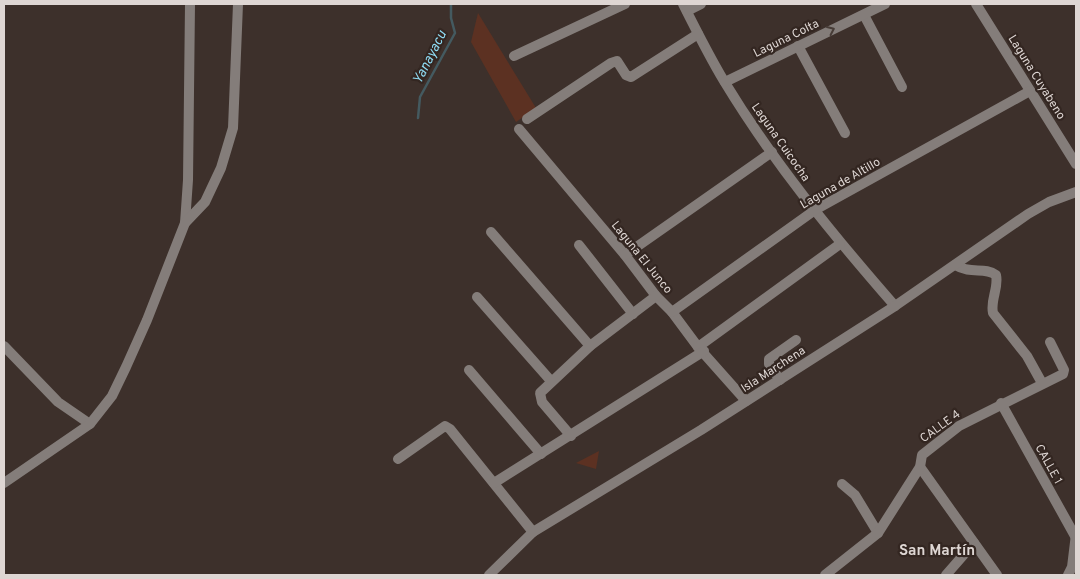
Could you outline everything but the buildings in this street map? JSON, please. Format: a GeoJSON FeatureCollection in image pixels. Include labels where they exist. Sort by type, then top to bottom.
{"type":"FeatureCollection","features":[{"type":"Feature","properties":{"kind":"street"},"geometry":{"type":"LineString","coordinates":[[4,483],[90,424],[112,396],[147,320],[185,223],[188,180],[190,4]]}},
{"type":"Feature","properties":{"kind":"street"},"geometry":{"type":"LineString","coordinates":[[185,223],[206,202],[221,168],[233,128],[238,4]]}},
{"type":"Feature","properties":{"kind":"street"},"geometry":{"type":"LineString","coordinates":[[514,56],[625,4]]}},
{"type":"Feature","properties":{"kind":"street"},"geometry":{"type":"LineString","coordinates":[[685,7],[701,4]]}},
{"type":"Feature","properties":{"kind":"street","name":"Laguna Colta"},"geometry":{"type":"LineString","coordinates":[[724,82],[885,4]]}},
{"type":"Feature","properties":{"kind":"street","name":"Laguna Cuyabeno"},"geometry":{"type":"LineString","coordinates":[[976,4],[1076,164]]}},
{"type":"Feature","properties":{"kind":"street","name":"Laguna Cuicocha"},"geometry":{"type":"LineString","coordinates":[[685,7],[724,82],[772,152],[840,244],[895,306]]}},
{"type":"Feature","properties":{"kind":"street"},"geometry":{"type":"LineString","coordinates":[[864,15],[902,87]]}},
{"type":"Feature","properties":{"kind":"street"},"geometry":{"type":"LineString","coordinates":[[527,119],[612,62],[618,61],[626,75],[631,77],[698,34]]}},
{"type":"Feature","properties":{"kind":"street"},"geometry":{"type":"LineString","coordinates":[[798,46],[844,133]]}},
{"type":"Feature","properties":{"kind":"street","name":"Laguna de Altillo"},"geometry":{"type":"LineString","coordinates":[[672,312],[814,210],[1030,92]]}},
{"type":"Feature","properties":{"kind":"street","name":"Laguna El Junco"},"geometry":{"type":"LineString","coordinates":[[519,128],[625,255],[656,296],[672,312],[746,401]]}},
{"type":"Feature","properties":{"kind":"street"},"geometry":{"type":"LineString","coordinates":[[625,255],[772,152]]}},
{"type":"Feature","properties":{"kind":"street","name":"Isla Marchena"},"geometry":{"type":"LineString","coordinates":[[489,575],[533,532],[780,380],[895,306],[1028,214],[1049,202],[1076,192]]}},
{"type":"Feature","properties":{"kind":"street"},"geometry":{"type":"LineString","coordinates":[[491,232],[590,346]]}},
{"type":"Feature","properties":{"kind":"street"},"geometry":{"type":"LineString","coordinates":[[494,483],[571,436],[701,349],[840,244]]}},
{"type":"Feature","properties":{"kind":"street"},"geometry":{"type":"LineString","coordinates":[[579,245],[632,314]]}},
{"type":"Feature","properties":{"kind":"street"},"geometry":{"type":"LineString","coordinates":[[955,265],[968,272],[990,271],[996,275],[997,284],[992,308],[993,313],[1026,356],[1042,383]]}},
{"type":"Feature","properties":{"kind":"street"},"geometry":{"type":"LineString","coordinates":[[571,436],[542,402],[540,393],[590,346],[656,296]]}},
{"type":"Feature","properties":{"kind":"street"},"geometry":{"type":"LineString","coordinates":[[477,297],[551,381]]}},
{"type":"Feature","properties":{"kind":"street"},"geometry":{"type":"LineString","coordinates":[[780,380],[769,364],[769,359],[796,340]]}},
{"type":"Feature","properties":{"kind":"street","name":"CALLE 4"},"geometry":{"type":"LineString","coordinates":[[825,575],[878,532],[920,467],[922,455],[929,449],[958,426],[1060,375],[1064,370],[1050,342]]}},
{"type":"Feature","properties":{"kind":"street"},"geometry":{"type":"LineString","coordinates":[[4,346],[58,402],[90,424]]}},
{"type":"Feature","properties":{"kind":"street"},"geometry":{"type":"LineString","coordinates":[[469,370],[541,454]]}},
{"type":"Feature","properties":{"kind":"street","name":"CALLE 1"},"geometry":{"type":"LineString","coordinates":[[1001,403],[1076,535]]}},
{"type":"Feature","properties":{"kind":"street"},"geometry":{"type":"LineString","coordinates":[[398,459],[445,426],[450,429],[533,532]]}},
{"type":"Feature","properties":{"kind":"street"},"geometry":{"type":"LineString","coordinates":[[920,467],[997,575]]}},
{"type":"Feature","properties":{"kind":"street"},"geometry":{"type":"LineString","coordinates":[[842,484],[855,495],[878,532]]}},
{"type":"Feature","properties":{"kind":"street"},"geometry":{"type":"LineString","coordinates":[[1068,575],[1072,567],[1076,535]]}},
{"type":"Feature","properties":{"kind":"street"},"geometry":{"type":"LineString","coordinates":[[946,575],[974,543]]}},
{"type":"Feature","properties":{"kind":"shaded area"},"geometry":{"type":"Polygon","coordinates":[[[478,13],[536,108],[516,122],[471,42],[478,13]]]}},
{"type":"Feature","properties":{"kind":"shaded area"},"geometry":{"type":"Polygon","coordinates":[[[599,451],[596,469],[576,463],[599,451]]]}},
{"type":"Feature","properties":{"kind":"waterway","name":"Yanayacu"},"geometry":{"type":"LineString","coordinates":[[418,118],[420,97],[455,33],[451,18],[451,4]]}},
{"type":"Feature","properties":{"kind":"district","name":"San Martín"},"geometry":{"type":"Point","coordinates":[937,550]}}]}
